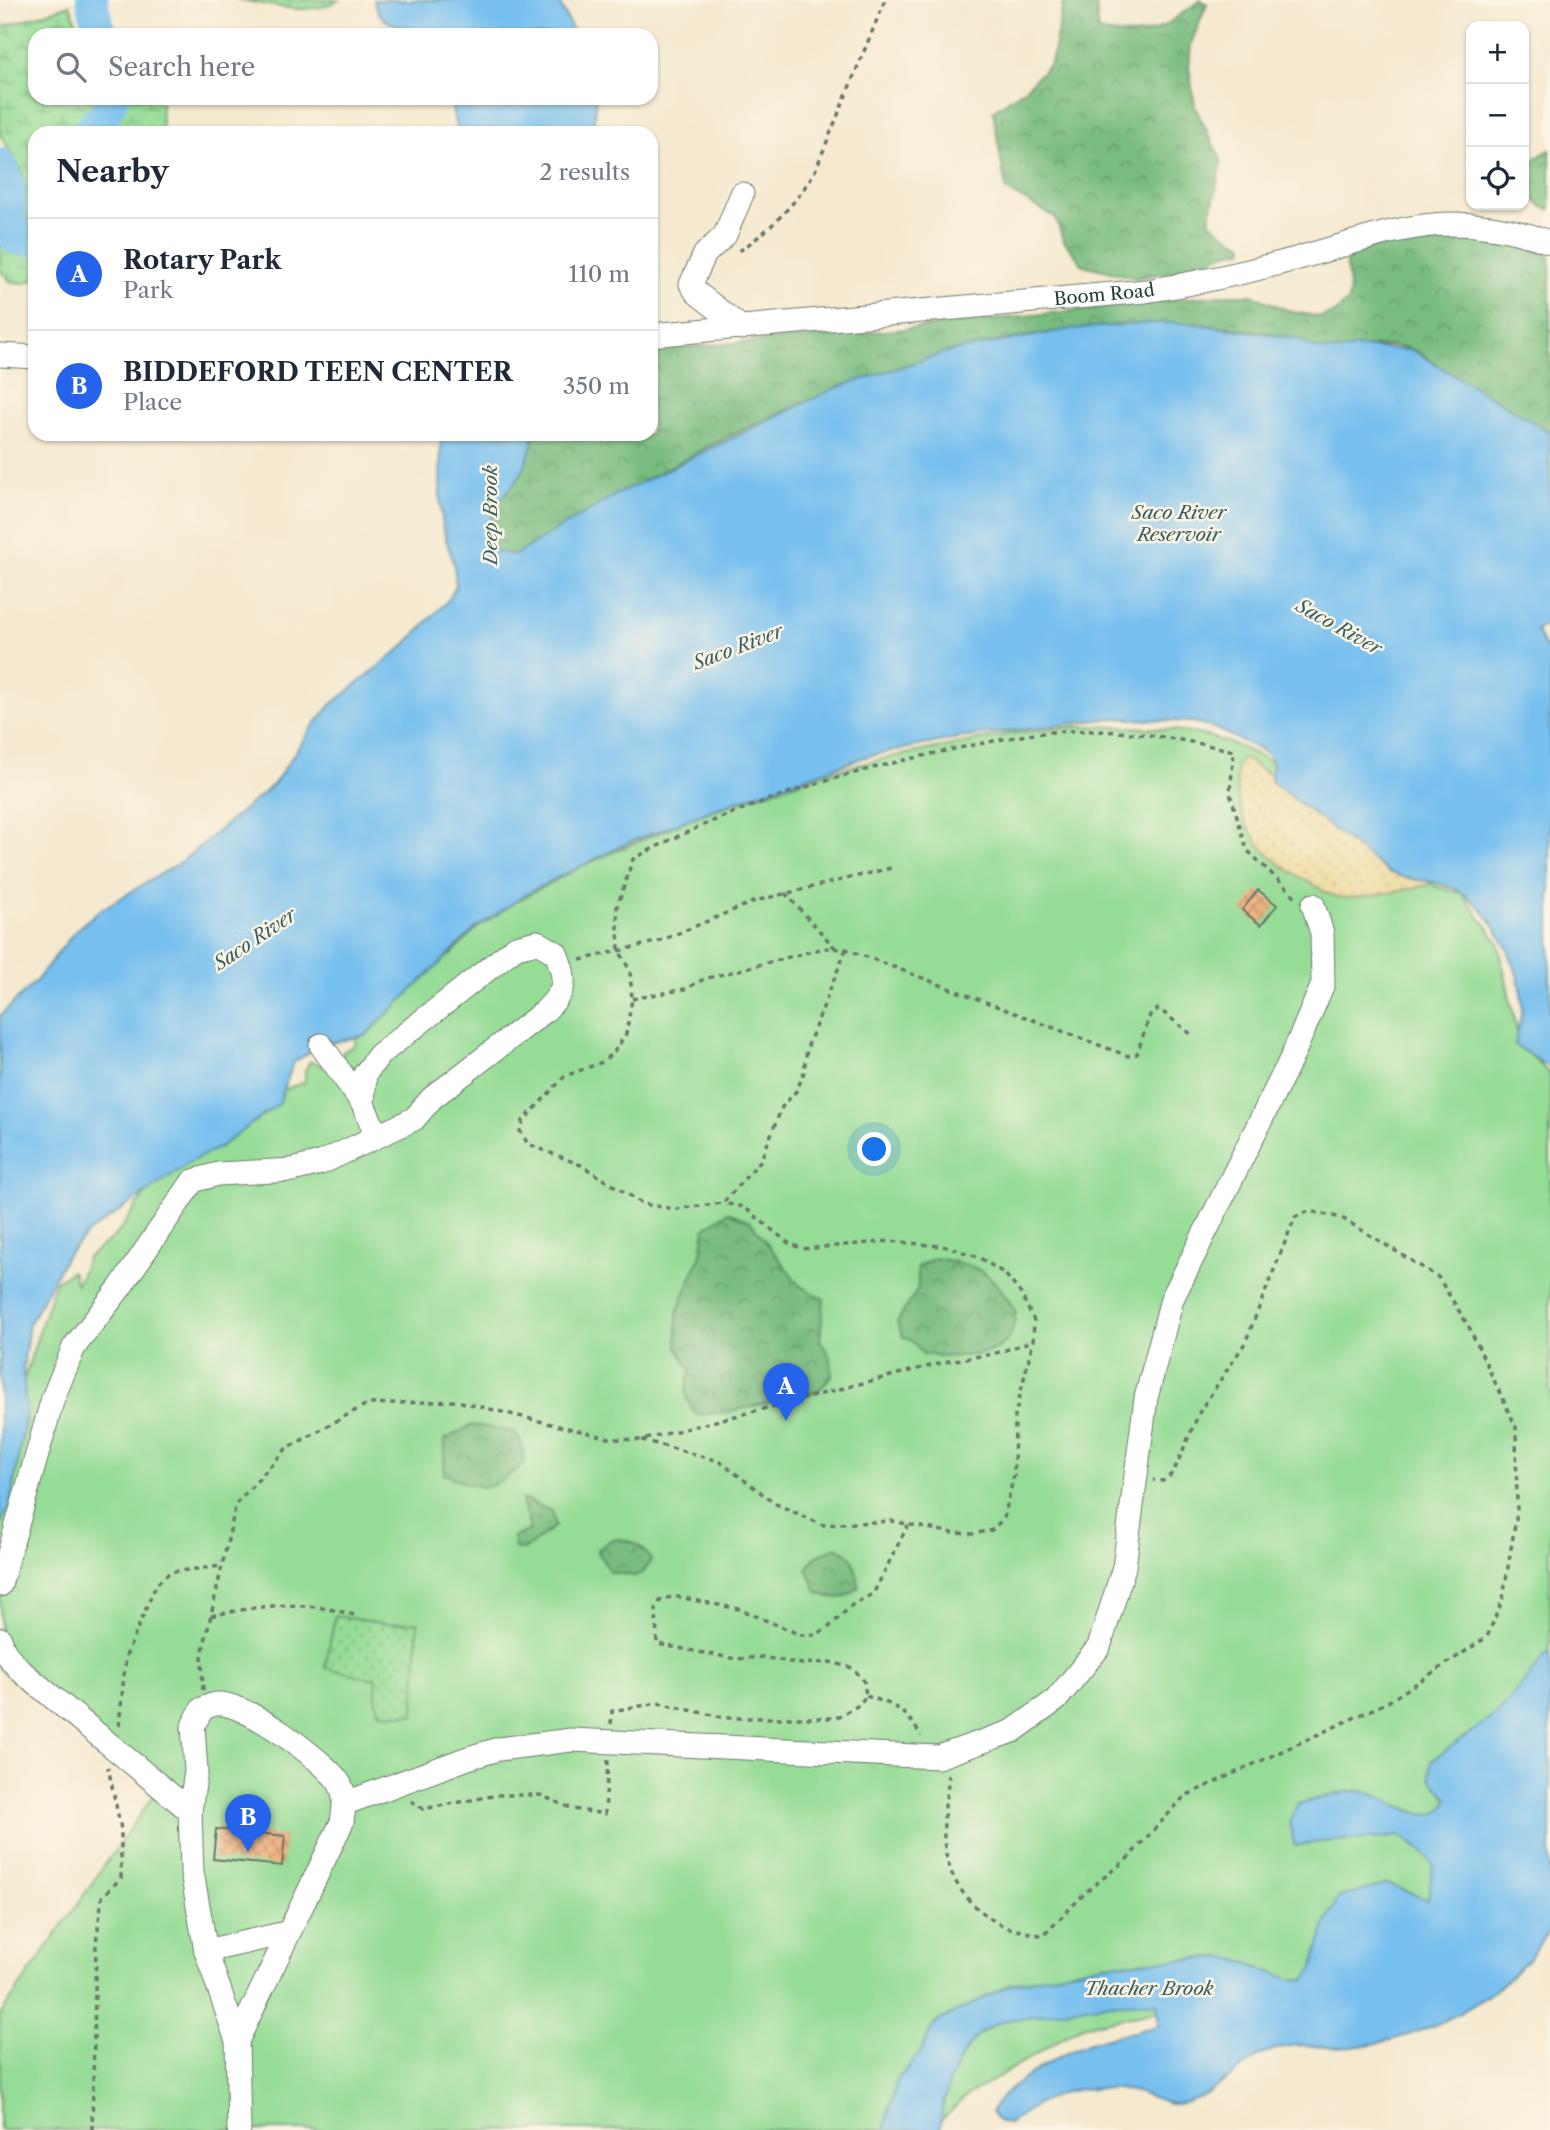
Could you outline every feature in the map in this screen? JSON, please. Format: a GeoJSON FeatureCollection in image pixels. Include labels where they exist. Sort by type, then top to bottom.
{"type":"FeatureCollection","features":[{"type":"Feature","properties":{"kind":"street"},"geometry":{"type":"LineString","coordinates":[[742,194],[725,235],[705,254],[691,284],[697,293],[742,328]]}},
{"type":"Feature","properties":{"kind":"street","name":"Boom Road"},"geometry":{"type":"LineString","coordinates":[[658,334],[1168,288],[1243,273],[1396,229],[1436,223],[1484,225],[1550,242]]}},
{"type":"Feature","properties":{"kind":"street"},"geometry":{"type":"LineString","coordinates":[[0,355],[28,357]]}},
{"type":"Feature","properties":{"kind":"street"},"geometry":{"type":"LineString","coordinates":[[346,1802],[499,1749],[571,1740],[938,1758],[1013,1731],[1056,1700],[1099,1647],[1124,1567],[1146,1398],[1171,1299],[1292,1056],[1323,984],[1322,933],[1314,905]]}},
{"type":"Feature","properties":{"kind":"street"},"geometry":{"type":"LineString","coordinates":[[0,1585],[52,1398],[74,1347],[119,1289],[193,1181],[218,1174],[292,1170],[321,1163],[414,1119],[432,1098],[545,1011],[560,996],[565,976],[556,953],[537,942],[516,947],[379,1055],[365,1074],[363,1104]]}},
{"type":"Feature","properties":{"kind":"street"},"geometry":{"type":"LineString","coordinates":[[321,1045],[363,1104],[377,1136]]}},
{"type":"Feature","properties":{"kind":"street"},"geometry":{"type":"LineString","coordinates":[[0,1639],[5,1653],[22,1671],[190,1811]]}},
{"type":"Feature","properties":{"kind":"street"},"geometry":{"type":"LineString","coordinates":[[236,2041],[342,1822],[346,1802],[339,1782],[301,1746],[231,1706],[217,1704],[202,1709],[193,1726],[196,1772],[190,1811],[192,1872],[206,1951],[236,2041],[239,2130]]}},
{"type":"Feature","properties":{"kind":"street"},"geometry":{"type":"LineString","coordinates":[[206,1951],[286,1933]]}},
{"type":"Feature","properties":{"kind":"path"},"geometry":{"type":"LineString","coordinates":[[735,254],[757,239],[803,191],[815,171],[885,0]]}},
{"type":"Feature","properties":{"kind":"path"},"geometry":{"type":"LineString","coordinates":[[209,1707],[201,1681],[202,1655],[236,1504],[286,1449],[367,1404],[457,1401],[613,1439],[642,1440],[719,1461],[776,1504],[823,1525],[891,1521],[973,1534],[992,1530],[1004,1518],[1014,1475],[1015,1416],[1033,1340],[1034,1321],[1021,1294],[1005,1274],[980,1258],[949,1247],[891,1241],[802,1249],[786,1242],[744,1207],[723,1203],[676,1209],[643,1204],[581,1165],[528,1144],[520,1131],[523,1121],[565,1076],[600,1063],[614,1052],[626,1034],[632,999],[629,971],[619,950],[617,907],[633,859],[682,832],[821,783],[886,764],[980,744],[1067,731],[1097,730],[1234,751],[1230,793],[1247,850],[1290,894],[1314,905]]}},
{"type":"Feature","properties":{"kind":"path"},"geometry":{"type":"LineString","coordinates":[[561,966],[660,941],[755,901],[784,892],[895,867]]}},
{"type":"Feature","properties":{"kind":"path"},"geometry":{"type":"LineString","coordinates":[[784,892],[835,948]]}},
{"type":"Feature","properties":{"kind":"path"},"geometry":{"type":"LineString","coordinates":[[632,999],[685,989],[704,979],[824,948],[835,948],[846,949],[1128,1056],[1137,1054],[1151,1012],[1159,1009],[1191,1034]]}},
{"type":"Feature","properties":{"kind":"path"},"geometry":{"type":"LineString","coordinates":[[723,1203],[761,1160],[782,1107],[797,1090],[804,1072],[807,1048],[846,949]]}},
{"type":"Feature","properties":{"kind":"path"},"geometry":{"type":"LineString","coordinates":[[866,1696],[895,1705],[909,1716],[949,1778],[942,1824],[947,1866],[968,1897],[997,1923],[1043,1936],[1086,1892],[1127,1859],[1185,1796],[1388,1702],[1487,1637],[1503,1598],[1517,1512],[1516,1427],[1469,1327],[1438,1277],[1342,1217],[1309,1211],[1295,1217],[1245,1343],[1200,1411],[1173,1473],[1163,1481],[1136,1478]]}},
{"type":"Feature","properties":{"kind":"path"},"geometry":{"type":"LineString","coordinates":[[642,1440],[949,1361],[993,1354],[1033,1340]]}},
{"type":"Feature","properties":{"kind":"path"},"geometry":{"type":"LineString","coordinates":[[395,1783],[408,1798],[423,1808],[498,1795],[540,1795],[573,1808],[605,1814],[612,1711],[659,1703],[726,1718],[835,1718],[859,1705],[866,1696],[864,1681],[853,1668],[830,1662],[802,1664],[761,1657],[736,1659],[664,1648],[656,1644],[656,1608],[662,1598],[678,1597],[739,1609],[801,1635],[814,1635],[827,1629],[852,1605],[873,1594],[908,1525]]}},
{"type":"Feature","properties":{"kind":"path"},"geometry":{"type":"LineString","coordinates":[[92,2130],[96,1944],[102,1897],[121,1878],[121,1829],[107,1773],[109,1755],[114,1746],[127,1656],[156,1586],[170,1572],[222,1566]]}},
{"type":"Feature","properties":{"kind":"path"},"geometry":{"type":"LineString","coordinates":[[211,1616],[279,1604],[327,1607],[358,1616]]}},
{"type":"Feature","properties":{"kind":"green space"},"geometry":{"type":"Polygon","coordinates":[[[238,0],[339,0],[315,8],[302,9],[238,0]]]}},
{"type":"Feature","properties":{"kind":"green space"},"geometry":{"type":"Polygon","coordinates":[[[1064,0],[1096,0],[1098,31],[1131,35],[1154,31],[1164,26],[1201,0],[1207,4],[1191,44],[1189,68],[1195,107],[1222,162],[1209,221],[1224,234],[1244,244],[1243,250],[1222,254],[1198,267],[1136,278],[1083,265],[1064,241],[1055,217],[1006,190],[993,111],[1026,88],[1051,63],[1064,0]]]}},
{"type":"Feature","properties":{"kind":"green space"},"geometry":{"type":"Polygon","coordinates":[[[70,5],[78,28],[28,28],[28,105],[92,105],[77,126],[28,126],[28,221],[24,223],[23,173],[0,135],[0,28],[70,5]]]}},
{"type":"Feature","properties":{"kind":"green space"},"geometry":{"type":"Polygon","coordinates":[[[119,105],[161,105],[162,126],[107,126],[119,105]]]}},
{"type":"Feature","properties":{"kind":"green space"},"geometry":{"type":"Polygon","coordinates":[[[1550,150],[1550,210],[1541,206],[1529,193],[1529,166],[1550,150]]]}},
{"type":"Feature","properties":{"kind":"green space"},"geometry":{"type":"Polygon","coordinates":[[[1453,233],[1495,240],[1550,255],[1550,432],[1450,374],[1423,355],[1401,347],[1326,351],[1315,349],[1295,339],[1226,327],[1179,324],[1109,326],[1031,336],[954,352],[879,374],[734,434],[596,508],[529,549],[515,555],[497,552],[490,544],[493,506],[521,474],[532,441],[658,441],[658,349],[896,330],[1219,295],[1252,295],[1292,312],[1321,317],[1336,312],[1347,302],[1350,294],[1346,261],[1357,250],[1453,233]]]}},
{"type":"Feature","properties":{"kind":"green space"},"geometry":{"type":"Polygon","coordinates":[[[0,245],[18,255],[28,254],[28,282],[11,282],[0,270],[0,245]]]}},
{"type":"Feature","properties":{"kind":"green space"},"geometry":{"type":"Polygon","coordinates":[[[1078,726],[1141,727],[1187,732],[1235,745],[1267,760],[1326,797],[1435,886],[1462,893],[1498,942],[1519,1042],[1550,1075],[1550,1803],[1382,1967],[1082,2026],[964,2098],[932,2130],[0,2130],[0,2015],[155,1793],[0,1669],[0,1523],[17,1401],[55,1282],[72,1271],[77,1285],[87,1258],[118,1233],[155,1179],[278,1092],[305,1082],[305,1071],[310,1061],[331,1069],[341,1062],[343,1052],[355,1045],[355,1037],[405,981],[452,954],[475,930],[515,902],[582,866],[699,815],[833,771],[1015,733],[1078,726]]]}},
{"type":"Feature","properties":{"kind":"green space"},"geometry":{"type":"Polygon","coordinates":[[[728,1212],[750,1221],[800,1286],[824,1299],[820,1340],[831,1358],[832,1376],[817,1392],[728,1412],[696,1415],[686,1393],[691,1370],[677,1347],[677,1312],[701,1254],[705,1228],[728,1212]]]}},
{"type":"Feature","properties":{"kind":"green space"},"geometry":{"type":"Polygon","coordinates":[[[935,1258],[975,1268],[999,1287],[1016,1312],[1011,1334],[1005,1343],[984,1353],[945,1356],[923,1354],[912,1341],[903,1337],[897,1322],[918,1288],[918,1266],[935,1258]]]}},
{"type":"Feature","properties":{"kind":"green space"},"geometry":{"type":"Polygon","coordinates":[[[472,1425],[514,1432],[522,1444],[524,1464],[487,1487],[444,1474],[445,1439],[472,1425]]]}},
{"type":"Feature","properties":{"kind":"green space"},"geometry":{"type":"Polygon","coordinates":[[[522,1499],[552,1511],[555,1526],[524,1550],[515,1548],[513,1537],[530,1530],[522,1499]]]}},
{"type":"Feature","properties":{"kind":"green space"},"geometry":{"type":"Polygon","coordinates":[[[612,1539],[629,1541],[644,1550],[651,1560],[643,1573],[634,1576],[610,1572],[597,1550],[612,1539]]]}},
{"type":"Feature","properties":{"kind":"green space"},"geometry":{"type":"Polygon","coordinates":[[[835,1547],[851,1557],[859,1587],[840,1598],[817,1592],[807,1569],[814,1558],[835,1547]]]}},
{"type":"Feature","properties":{"kind":"green space"},"geometry":{"type":"Polygon","coordinates":[[[335,1616],[387,1624],[418,1622],[414,1715],[380,1713],[376,1701],[376,1679],[325,1668],[335,1616]]]}},
{"type":"Feature","properties":{"kind":"sand"},"geometry":{"type":"Polygon","coordinates":[[[1243,758],[1432,879],[1428,885],[1346,898],[1330,895],[1291,872],[1263,849],[1244,820],[1237,785],[1237,764],[1243,758]]]}},
{"type":"Feature","properties":{"kind":"water"},"geometry":{"type":"Polygon","coordinates":[[[374,0],[558,0],[572,28],[409,28],[390,23],[377,11],[374,0]]]}},
{"type":"Feature","properties":{"kind":"water"},"geometry":{"type":"Polygon","coordinates":[[[451,105],[595,105],[594,126],[456,126],[451,105]]]}},
{"type":"Feature","properties":{"kind":"water","name":"Saco River Reservoir"},"geometry":{"type":"Polygon","coordinates":[[[1189,323],[1298,339],[1315,349],[1340,351],[1358,347],[1412,350],[1550,432],[1550,623],[1536,630],[1545,648],[1550,646],[1550,1068],[1515,1045],[1522,1008],[1517,975],[1503,941],[1481,910],[1456,889],[1388,872],[1271,781],[1270,757],[1263,751],[1212,727],[1194,722],[1114,718],[958,738],[868,756],[725,805],[630,842],[531,891],[476,928],[366,1035],[321,1045],[293,1063],[279,1104],[220,1147],[192,1161],[89,1232],[66,1256],[29,1324],[23,1368],[26,1415],[10,1505],[0,1525],[0,1016],[36,981],[76,930],[97,912],[181,862],[274,784],[310,730],[331,705],[404,646],[450,598],[456,585],[454,565],[443,529],[440,495],[441,441],[532,441],[521,474],[493,506],[490,544],[497,552],[515,555],[617,494],[833,389],[947,352],[1070,329],[1189,323]]]}},
{"type":"Feature","properties":{"kind":"water","name":"Thacher Brook"},"geometry":{"type":"Polygon","coordinates":[[[1550,1650],[1550,1929],[1513,1975],[1490,1994],[1438,2024],[1381,2042],[1341,2048],[1295,2045],[1273,2050],[1248,2063],[1212,2090],[1186,2102],[1172,2104],[1136,2092],[1113,2089],[1080,2089],[1052,2097],[1009,2124],[998,2121],[991,2113],[1016,2084],[1057,2058],[1089,2043],[1158,2026],[1157,2003],[1092,2006],[1007,2021],[983,2031],[963,2055],[944,2101],[940,2130],[884,2130],[897,2080],[920,2053],[935,2023],[1011,1984],[1104,1964],[1219,1957],[1243,1961],[1289,1979],[1305,1980],[1312,1970],[1325,1925],[1339,1897],[1388,1884],[1428,1900],[1433,1865],[1422,1851],[1401,1836],[1295,1846],[1289,1822],[1298,1804],[1357,1791],[1421,1814],[1433,1814],[1442,1809],[1448,1798],[1430,1778],[1431,1761],[1499,1712],[1550,1650]]]}},
{"type":"Feature","properties":{"kind":"building"},"geometry":{"type":"Polygon","coordinates":[[[1258,890],[1277,905],[1261,925],[1242,910],[1258,890]]]}},
{"type":"Feature","properties":{"kind":"building"},"geometry":{"type":"Polygon","coordinates":[[[216,1829],[285,1836],[282,1866],[213,1859],[216,1829]]]}},
{"type":"Feature","properties":{"kind":"waterway","name":"Deep Brook"},"geometry":{"type":"LineString","coordinates":[[92,0],[98,28]]}},
{"type":"Feature","properties":{"kind":"waterway","name":"Deep Brook"},"geometry":{"type":"LineString","coordinates":[[93,126],[109,105]]}},
{"type":"Feature","properties":{"kind":"waterway","name":"Deep Brook"},"geometry":{"type":"LineString","coordinates":[[0,164],[8,185],[13,232],[16,239],[28,240]]}},
{"type":"Feature","properties":{"kind":"place","name":"Rotary Park"},"geometry":{"type":"Point","coordinates":[786,1421]}},
{"type":"Feature","properties":{"kind":"place","name":"BIDDEFORD TEEN CENTER"},"geometry":{"type":"Point","coordinates":[248,1852]}},
{"type":"Feature","properties":{"kind":"water label","name":"Saco River"},"geometry":{"type":"Point","coordinates":[1339,627]}},
{"type":"Feature","properties":{"kind":"water label","name":"Saco River"},"geometry":{"type":"Point","coordinates":[738,647]}},
{"type":"Feature","properties":{"kind":"water label","name":"Saco River"},"geometry":{"type":"Point","coordinates":[255,939]}}]}
